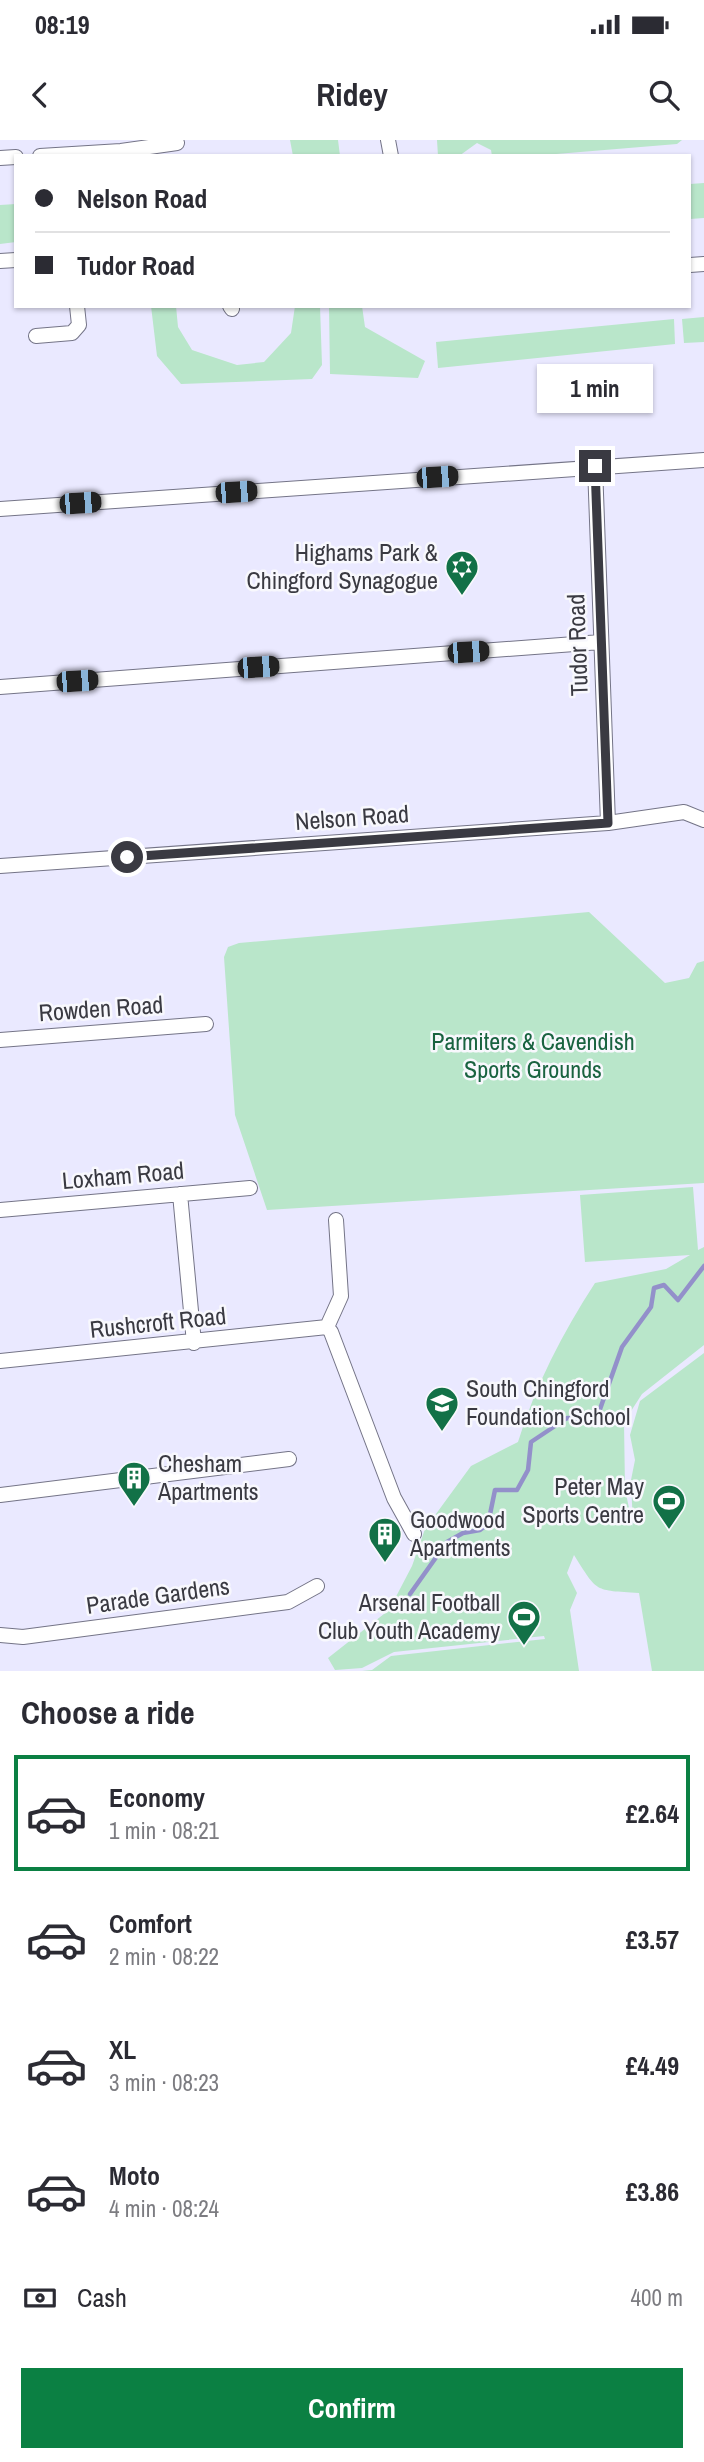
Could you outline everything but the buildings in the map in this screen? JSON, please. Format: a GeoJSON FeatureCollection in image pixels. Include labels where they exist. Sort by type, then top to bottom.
{"type":"FeatureCollection","features":[{"type":"Feature","properties":{"kind":"street"},"geometry":{"type":"LineString","coordinates":[[72,154],[178,146]]}},
{"type":"Feature","properties":{"kind":"street"},"geometry":{"type":"LineString","coordinates":[[36,336],[72,332],[79,325],[77,308]]}},
{"type":"Feature","properties":{"kind":"street"},"geometry":{"type":"LineString","coordinates":[[0,509],[704,460]]}},
{"type":"Feature","properties":{"kind":"street","name":"Tudor Road"},"geometry":{"type":"LineString","coordinates":[[595,466],[608,823]]}},
{"type":"Feature","properties":{"kind":"street"},"geometry":{"type":"LineString","coordinates":[[0,687],[601,642]]}},
{"type":"Feature","properties":{"kind":"street","name":"Nelson Road"},"geometry":{"type":"LineString","coordinates":[[0,866],[608,823],[684,812],[704,820]]}},
{"type":"Feature","properties":{"kind":"street","name":"Rowden Road"},"geometry":{"type":"LineString","coordinates":[[0,1040],[206,1024]]}},
{"type":"Feature","properties":{"kind":"street","name":"Loxham Road"},"geometry":{"type":"LineString","coordinates":[[0,1210],[250,1188]]}},
{"type":"Feature","properties":{"kind":"street"},"geometry":{"type":"LineString","coordinates":[[180,1194],[194,1343]]}},
{"type":"Feature","properties":{"kind":"street"},"geometry":{"type":"LineString","coordinates":[[336,1220],[341,1296],[323,1329],[331,1332],[394,1498],[414,1534]]}},
{"type":"Feature","properties":{"kind":"street","name":"Rushcroft Road"},"geometry":{"type":"LineString","coordinates":[[0,1361],[323,1329]]}},
{"type":"Feature","properties":{"kind":"street"},"geometry":{"type":"LineString","coordinates":[[0,1495],[289,1459]]}},
{"type":"Feature","properties":{"kind":"street","name":"Parade Gardens"},"geometry":{"type":"LineString","coordinates":[[0,1635],[23,1637],[288,1602],[317,1586]]}},
{"type":"Feature","properties":{"kind":"green space"},"geometry":{"type":"Polygon","coordinates":[[[290,140],[338,140],[340,154],[293,154],[290,140]]]}},
{"type":"Feature","properties":{"kind":"green space"},"geometry":{"type":"Polygon","coordinates":[[[437,140],[682,140],[677,144],[556,154],[492,154],[491,150],[477,143],[462,154],[438,154],[437,140]]]}},
{"type":"Feature","properties":{"kind":"green space"},"geometry":{"type":"Polygon","coordinates":[[[704,183],[704,218],[691,219],[691,184],[704,183]]]}},
{"type":"Feature","properties":{"kind":"green space"},"geometry":{"type":"Polygon","coordinates":[[[14,204],[14,242],[0,244],[0,205],[14,204]]]}},
{"type":"Feature","properties":{"kind":"green space"},"geometry":{"type":"Polygon","coordinates":[[[151,308],[176,308],[178,327],[192,350],[237,365],[264,362],[291,333],[295,308],[320,308],[322,365],[312,379],[181,384],[157,356],[151,308]]]}},
{"type":"Feature","properties":{"kind":"green space"},"geometry":{"type":"Polygon","coordinates":[[[329,308],[362,308],[365,327],[425,361],[418,378],[330,374],[329,308]]]}},
{"type":"Feature","properties":{"kind":"green space"},"geometry":{"type":"Polygon","coordinates":[[[704,317],[704,342],[684,343],[682,319],[704,317]]]}},
{"type":"Feature","properties":{"kind":"green space"},"geometry":{"type":"Polygon","coordinates":[[[674,319],[675,344],[438,368],[436,342],[674,319]]]}},
{"type":"Feature","properties":{"kind":"green space","name":"Parmiters & Cavendish Sports Grounds"},"geometry":{"type":"Polygon","coordinates":[[[589,912],[665,983],[689,978],[697,963],[704,961],[704,1183],[267,1210],[235,1115],[224,957],[228,947],[239,943],[589,912]]]}},
{"type":"Feature","properties":{"kind":"green space"},"geometry":{"type":"Polygon","coordinates":[[[693,1187],[698,1250],[704,1247],[704,1345],[642,1394],[624,1422],[625,1489],[633,1527],[631,1480],[635,1460],[630,1435],[640,1401],[704,1353],[704,1671],[652,1671],[639,1593],[599,1587],[588,1577],[574,1555],[567,1573],[577,1593],[570,1610],[579,1671],[362,1671],[372,1670],[391,1656],[545,1639],[544,1636],[394,1652],[362,1668],[335,1670],[328,1658],[389,1610],[412,1566],[425,1529],[471,1466],[518,1442],[551,1360],[595,1283],[666,1269],[690,1255],[585,1262],[580,1195],[693,1187]]]}},
{"type":"Feature","properties":{"kind":"waterway"},"geometry":{"type":"LineString","coordinates":[[410,1594],[447,1542],[463,1533],[480,1530],[488,1524],[495,1490],[517,1490],[528,1470],[531,1442],[567,1418],[588,1419],[599,1412],[622,1347],[651,1307],[654,1288],[664,1285],[678,1300],[704,1266]]}},
{"type":"Feature","properties":{"kind":"place","name":"Highams Park & Chingford Synagogue"},"geometry":{"type":"Point","coordinates":[462,597]}},
{"type":"Feature","properties":{"kind":"place","name":"South Chingford Foundation School"},"geometry":{"type":"Point","coordinates":[442,1433]}},
{"type":"Feature","properties":{"kind":"place","name":"Chesham Apartments"},"geometry":{"type":"Point","coordinates":[134,1508]}},
{"type":"Feature","properties":{"kind":"place","name":"Peter May Sports Centre"},"geometry":{"type":"Point","coordinates":[669,1531]}},
{"type":"Feature","properties":{"kind":"place","name":"Goodwood Apartments"},"geometry":{"type":"Point","coordinates":[385,1564]}},
{"type":"Feature","properties":{"kind":"place","name":"Arsenal Football Club Youth Academy"},"geometry":{"type":"Point","coordinates":[524,1647]}},
{"type":"Feature","properties":{"kind":"route"},"geometry":{"type":"LineString","coordinates":[[127,857],[608,823],[595,466]]}}]}
